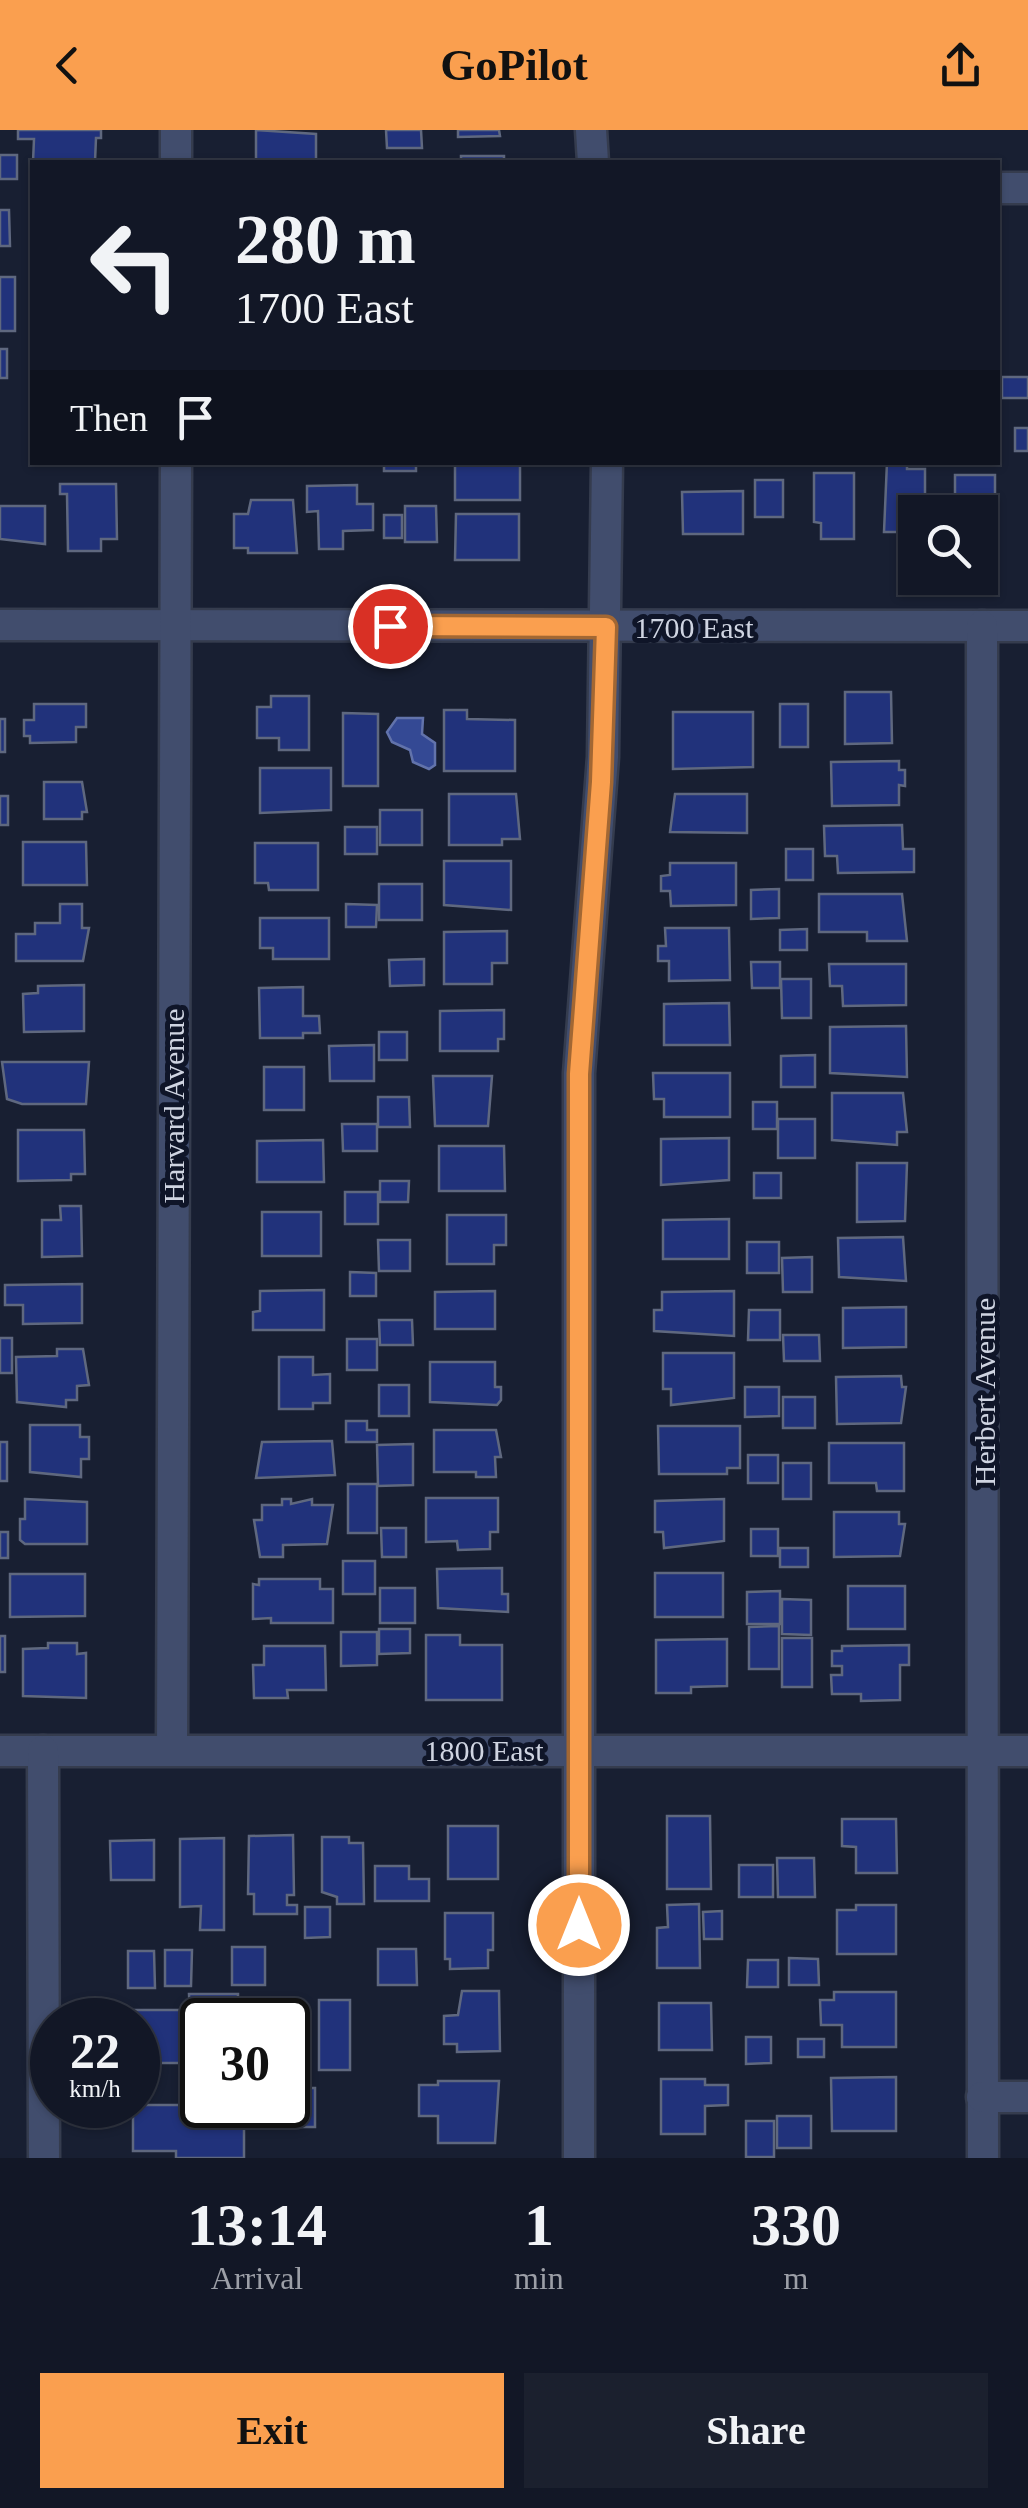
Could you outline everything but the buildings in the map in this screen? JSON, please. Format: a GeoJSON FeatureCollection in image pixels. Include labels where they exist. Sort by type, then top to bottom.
{"type":"FeatureCollection","features":[{"type":"Feature","properties":{"kind":"street"},"geometry":{"type":"LineString","coordinates":[[176,130],[176,160]]}},
{"type":"Feature","properties":{"kind":"street"},"geometry":{"type":"LineString","coordinates":[[591,130],[593,160]]}},
{"type":"Feature","properties":{"kind":"street"},"geometry":{"type":"LineString","coordinates":[[1000,188],[1028,188]]}},
{"type":"Feature","properties":{"kind":"street","name":"Harvard Avenue"},"geometry":{"type":"LineString","coordinates":[[172,1750],[176,465]]}},
{"type":"Feature","properties":{"kind":"street"},"geometry":{"type":"LineString","coordinates":[[579,2158],[579,1074],[600,806],[608,465]]}},
{"type":"Feature","properties":{"kind":"street","name":"1700 East"},"geometry":{"type":"LineString","coordinates":[[0,625],[1028,626]]}},
{"type":"Feature","properties":{"kind":"street","name":"Herbert Avenue"},"geometry":{"type":"LineString","coordinates":[[982,626],[982,2158]]}},
{"type":"Feature","properties":{"kind":"street","name":"1800 East"},"geometry":{"type":"LineString","coordinates":[[0,1751],[1028,1752]]}},
{"type":"Feature","properties":{"kind":"street"},"geometry":{"type":"LineString","coordinates":[[44,1751],[44,2158]]}},
{"type":"Feature","properties":{"kind":"street"},"geometry":{"type":"LineString","coordinates":[[982,2098],[1028,2097]]}},
{"type":"Feature","properties":{"kind":"water"},"geometry":{"type":"Polygon","coordinates":[[[397,718],[423,718],[422,734],[435,743],[435,765],[429,769],[413,762],[410,750],[392,742],[387,732],[397,718]]]}},
{"type":"Feature","properties":{"kind":"route"},"geometry":{"type":"LineString","coordinates":[[390,626],[606,627],[601,782],[579,1074],[579,1925]]}}]}
